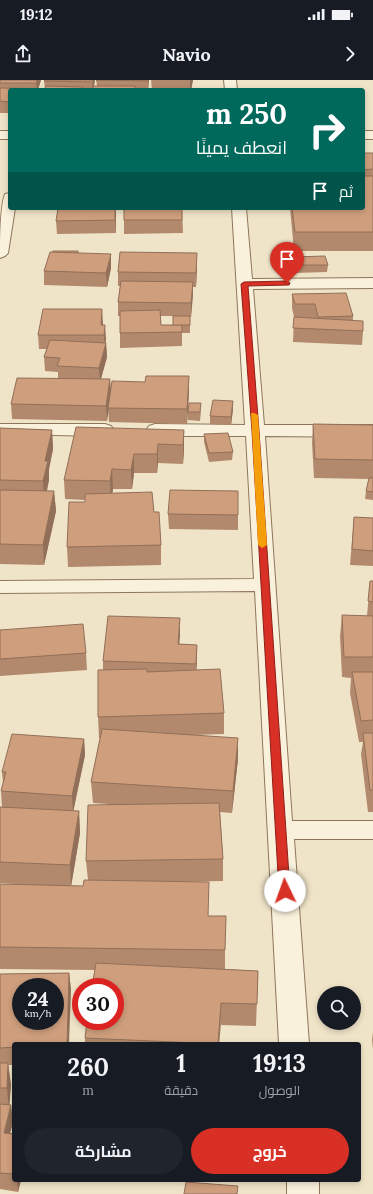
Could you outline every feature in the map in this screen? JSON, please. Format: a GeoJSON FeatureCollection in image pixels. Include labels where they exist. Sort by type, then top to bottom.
{"type":"FeatureCollection","features":[{"type":"Feature","properties":{"kind":"street"},"geometry":{"type":"LineString","coordinates":[[0,252],[8,208]]}},
{"type":"Feature","properties":{"kind":"street"},"geometry":{"type":"LineString","coordinates":[[239,210],[255,431],[294,1042]]}},
{"type":"Feature","properties":{"kind":"street"},"geometry":{"type":"LineString","coordinates":[[244,284],[373,283]]}},
{"type":"Feature","properties":{"kind":"street"},"geometry":{"type":"LineString","coordinates":[[0,429],[373,431]]}},
{"type":"Feature","properties":{"kind":"street"},"geometry":{"type":"LineString","coordinates":[[0,587],[265,585]]}},
{"type":"Feature","properties":{"kind":"street"},"geometry":{"type":"LineString","coordinates":[[281,830],[373,830]]}},
{"type":"Feature","properties":{"kind":"street"},"geometry":{"type":"LineString","coordinates":[[302,1182],[303,1194]]}},
{"type":"Feature","properties":{"kind":"building"},"geometry":{"type":"Polygon","coordinates":[[[0,80],[37,80],[36,83],[0,83],[0,80]]]}},
{"type":"Feature","properties":{"kind":"building"},"geometry":{"type":"Polygon","coordinates":[[[93,80],[92,82],[44,81],[93,80]]]}},
{"type":"Feature","properties":{"kind":"building"},"geometry":{"type":"Polygon","coordinates":[[[96,80],[148,80],[148,81],[96,80]]]}},
{"type":"Feature","properties":{"kind":"building"},"geometry":{"type":"Polygon","coordinates":[[[46,86],[83,87],[83,88],[45,88],[46,86]]]}},
{"type":"Feature","properties":{"kind":"building"},"geometry":{"type":"Polygon","coordinates":[[[93,86],[135,86],[135,88],[93,88],[93,86]]]}},
{"type":"Feature","properties":{"kind":"building"},"geometry":{"type":"Polygon","coordinates":[[[0,88],[8,88],[8,102],[0,101],[0,88]]]}},
{"type":"Feature","properties":{"kind":"building"},"geometry":{"type":"Polygon","coordinates":[[[365,153],[373,153],[373,169],[365,170],[365,153]]]}},
{"type":"Feature","properties":{"kind":"building"},"geometry":{"type":"Polygon","coordinates":[[[365,176],[373,176],[373,232],[295,232],[292,210],[365,210],[365,176]]]}},
{"type":"Feature","properties":{"kind":"building"},"geometry":{"type":"Polygon","coordinates":[[[58,210],[115,210],[115,220],[56,221],[58,210]]]}},
{"type":"Feature","properties":{"kind":"building"},"geometry":{"type":"Polygon","coordinates":[[[124,210],[182,210],[182,220],[124,220],[124,210]]]}},
{"type":"Feature","properties":{"kind":"building"},"geometry":{"type":"Polygon","coordinates":[[[53,251],[78,251],[78,253],[53,253],[53,251]]]}},
{"type":"Feature","properties":{"kind":"building"},"geometry":{"type":"Polygon","coordinates":[[[50,252],[111,254],[106,273],[44,271],[50,252]]]}},
{"type":"Feature","properties":{"kind":"building"},"geometry":{"type":"Polygon","coordinates":[[[120,252],[197,253],[196,273],[118,272],[120,252]]]}},
{"type":"Feature","properties":{"kind":"building"},"geometry":{"type":"Polygon","coordinates":[[[325,256],[328,265],[294,265],[292,257],[325,256]]]}},
{"type":"Feature","properties":{"kind":"building"},"geometry":{"type":"Polygon","coordinates":[[[121,281],[193,282],[191,303],[118,302],[121,281]]]}},
{"type":"Feature","properties":{"kind":"building"},"geometry":{"type":"Polygon","coordinates":[[[346,293],[353,316],[318,317],[315,304],[295,304],[292,294],[346,293]]]}},
{"type":"Feature","properties":{"kind":"building"},"geometry":{"type":"Polygon","coordinates":[[[43,309],[102,309],[101,325],[105,325],[104,335],[38,335],[43,309]]]}},
{"type":"Feature","properties":{"kind":"building"},"geometry":{"type":"Polygon","coordinates":[[[160,310],[161,325],[182,325],[182,332],[120,333],[120,311],[160,310]]]}},
{"type":"Feature","properties":{"kind":"building"},"geometry":{"type":"Polygon","coordinates":[[[173,316],[190,316],[190,325],[173,325],[173,316]]]}},
{"type":"Feature","properties":{"kind":"building"},"geometry":{"type":"Polygon","coordinates":[[[294,317],[363,321],[363,331],[293,328],[294,317]]]}},
{"type":"Feature","properties":{"kind":"building"},"geometry":{"type":"Polygon","coordinates":[[[50,340],[106,343],[99,368],[57,366],[60,358],[44,357],[50,340]]]}},
{"type":"Feature","properties":{"kind":"building"},"geometry":{"type":"Polygon","coordinates":[[[146,376],[189,376],[187,409],[108,408],[112,381],[145,382],[146,376]]]}},
{"type":"Feature","properties":{"kind":"building"},"geometry":{"type":"Polygon","coordinates":[[[17,378],[110,379],[106,406],[11,404],[17,378]]]}},
{"type":"Feature","properties":{"kind":"building"},"geometry":{"type":"Polygon","coordinates":[[[213,400],[233,401],[231,417],[210,416],[213,400]]]}},
{"type":"Feature","properties":{"kind":"building"},"geometry":{"type":"Polygon","coordinates":[[[189,403],[201,403],[200,412],[188,412],[189,403]]]}},
{"type":"Feature","properties":{"kind":"building"},"geometry":{"type":"Polygon","coordinates":[[[313,424],[373,425],[373,460],[315,459],[313,424]]]}},
{"type":"Feature","properties":{"kind":"building"},"geometry":{"type":"Polygon","coordinates":[[[76,427],[184,430],[183,445],[158,444],[157,454],[134,454],[131,470],[112,469],[110,481],[64,480],[76,427]]]}},
{"type":"Feature","properties":{"kind":"building"},"geometry":{"type":"Polygon","coordinates":[[[0,428],[52,430],[45,461],[48,461],[43,481],[0,480],[0,428]]]}},
{"type":"Feature","properties":{"kind":"building"},"geometry":{"type":"Polygon","coordinates":[[[228,433],[233,452],[209,453],[204,434],[228,433]]]}},
{"type":"Feature","properties":{"kind":"building"},"geometry":{"type":"Polygon","coordinates":[[[369,478],[373,478],[373,492],[366,491],[369,478]]]}},
{"type":"Feature","properties":{"kind":"building"},"geometry":{"type":"Polygon","coordinates":[[[0,490],[54,491],[43,545],[0,544],[0,490]]]}},
{"type":"Feature","properties":{"kind":"building"},"geometry":{"type":"Polygon","coordinates":[[[170,490],[238,491],[238,515],[168,514],[170,490]]]}},
{"type":"Feature","properties":{"kind":"building"},"geometry":{"type":"Polygon","coordinates":[[[152,492],[154,512],[159,512],[161,545],[67,547],[69,502],[85,502],[85,494],[152,492]]]}},
{"type":"Feature","properties":{"kind":"building"},"geometry":{"type":"Polygon","coordinates":[[[354,517],[373,518],[373,551],[352,549],[354,517]]]}},
{"type":"Feature","properties":{"kind":"building"},"geometry":{"type":"Polygon","coordinates":[[[370,581],[373,581],[373,602],[368,601],[370,581]]]}},
{"type":"Feature","properties":{"kind":"building"},"geometry":{"type":"Polygon","coordinates":[[[342,615],[373,616],[373,657],[344,657],[342,615]]]}},
{"type":"Feature","properties":{"kind":"building"},"geometry":{"type":"Polygon","coordinates":[[[108,616],[180,618],[178,644],[197,645],[196,664],[103,661],[108,616]]]}},
{"type":"Feature","properties":{"kind":"building"},"geometry":{"type":"Polygon","coordinates":[[[83,624],[86,653],[0,659],[0,630],[83,624]]]}},
{"type":"Feature","properties":{"kind":"building"},"geometry":{"type":"Polygon","coordinates":[[[147,669],[147,672],[220,669],[224,713],[98,717],[98,670],[147,669]]]}},
{"type":"Feature","properties":{"kind":"building"},"geometry":{"type":"Polygon","coordinates":[[[352,672],[373,672],[373,720],[361,721],[352,672]]]}},
{"type":"Feature","properties":{"kind":"building"},"geometry":{"type":"Polygon","coordinates":[[[102,729],[238,738],[233,791],[91,782],[102,729]]]}},
{"type":"Feature","properties":{"kind":"building"},"geometry":{"type":"Polygon","coordinates":[[[363,733],[373,733],[373,790],[370,790],[363,733]]]}},
{"type":"Feature","properties":{"kind":"building"},"geometry":{"type":"Polygon","coordinates":[[[12,734],[84,739],[72,796],[1,791],[6,772],[2,772],[12,734]]]}},
{"type":"Feature","properties":{"kind":"building"},"geometry":{"type":"Polygon","coordinates":[[[219,803],[223,859],[86,861],[88,805],[219,803]]]}},
{"type":"Feature","properties":{"kind":"building"},"geometry":{"type":"Polygon","coordinates":[[[0,807],[79,811],[70,865],[0,862],[0,807]]]}},
{"type":"Feature","properties":{"kind":"building"},"geometry":{"type":"Polygon","coordinates":[[[84,880],[209,882],[208,916],[226,916],[225,950],[0,947],[0,884],[83,886],[84,880]]]}},
{"type":"Feature","properties":{"kind":"building"},"geometry":{"type":"Polygon","coordinates":[[[96,963],[258,971],[257,1004],[221,1003],[218,1042],[174,1042],[85,1038],[86,1030],[124,1030],[124,978],[94,978],[96,963]]]}},
{"type":"Feature","properties":{"kind":"building"},"geometry":{"type":"Polygon","coordinates":[[[69,973],[67,1042],[12,1042],[12,1047],[0,1048],[0,974],[69,973]]]}},
{"type":"Feature","properties":{"kind":"building"},"geometry":{"type":"Polygon","coordinates":[[[0,1063],[8,1063],[7,1088],[0,1088],[0,1063]]]}},
{"type":"Feature","properties":{"kind":"building"},"geometry":{"type":"Polygon","coordinates":[[[0,1104],[11,1105],[4,1133],[12,1134],[12,1174],[0,1173],[0,1104]]]}},
{"type":"Feature","properties":{"kind":"building"},"geometry":{"type":"Polygon","coordinates":[[[186,1182],[238,1186],[237,1194],[184,1194],[186,1182]]]}},
{"type":"Feature","properties":{"kind":"slow traffic"},"geometry":{"type":"LineString","coordinates":[[254,415],[262,545]]}},
{"type":"Feature","properties":{"kind":"route"},"geometry":{"type":"LineString","coordinates":[[285,891],[244,284],[287,283]]}}]}
